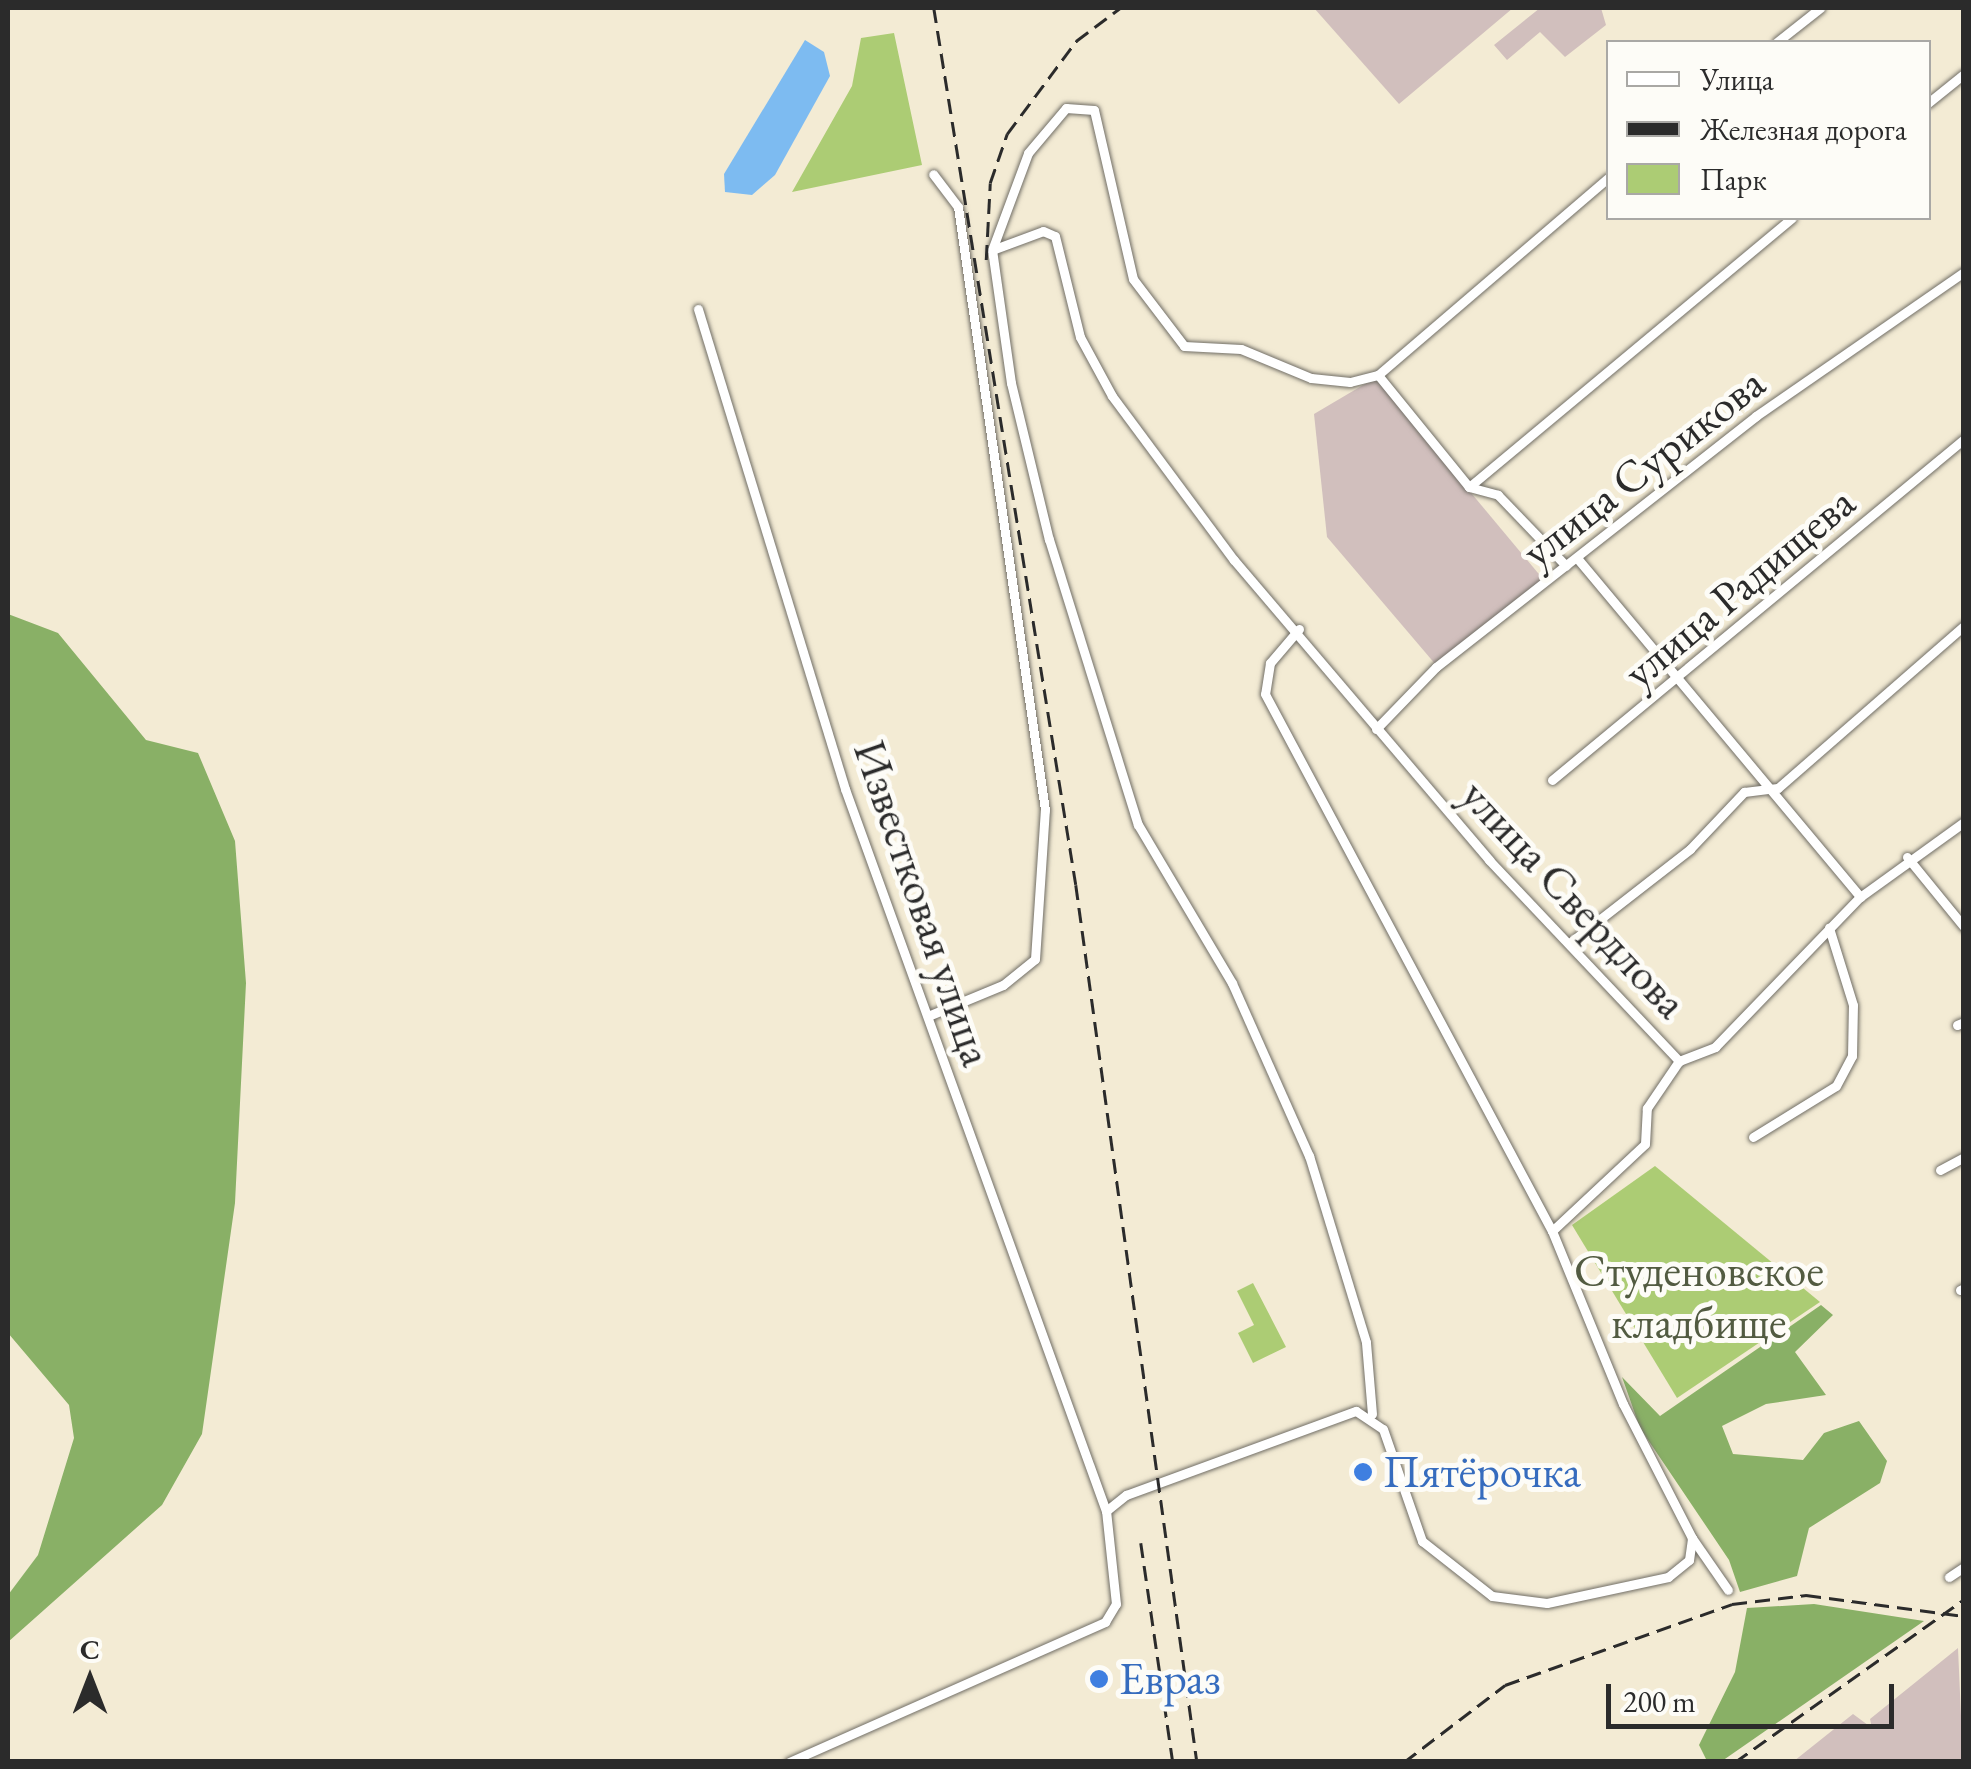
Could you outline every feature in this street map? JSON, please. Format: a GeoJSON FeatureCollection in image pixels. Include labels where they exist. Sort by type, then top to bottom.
{"type":"FeatureCollection","features":[{"type":"Feature","properties":{"kind":"street"},"geometry":{"type":"LineString","coordinates":[[1780,40],[1820,8]]}},
{"type":"Feature","properties":{"kind":"street"},"geometry":{"type":"LineString","coordinates":[[1931,101],[1964,74]]}},
{"type":"Feature","properties":{"kind":"street"},"geometry":{"type":"LineString","coordinates":[[1606,180],[1378,375],[1328,382],[1241,348],[1184,346],[1133,279],[1094,110],[1066,108],[1028,153],[992,250],[1011,383],[1050,540],[1138,825],[1232,983],[1309,1156],[1362,1325],[1372,1414],[1422,1541],[1492,1596],[1547,1603],[1614,1593],[1668,1577],[1689,1560],[1692,1538]]}},
{"type":"Feature","properties":{"kind":"street"},"geometry":{"type":"LineString","coordinates":[[928,1016],[1003,986],[1036,959],[1045,810],[958,207],[933,174]]}},
{"type":"Feature","properties":{"kind":"street"},"geometry":{"type":"LineString","coordinates":[[1469,487],[1790,220]]}},
{"type":"Feature","properties":{"kind":"street","name":"улица Свердлова"},"geometry":{"type":"LineString","coordinates":[[992,250],[1043,231],[1055,236],[1080,338],[1112,396],[1234,560],[1298,629],[1376,730],[1572,940],[1678,1061],[1715,1046],[1860,896],[1907,857],[1964,822]]}},
{"type":"Feature","properties":{"kind":"street","name":"улица Сурикова"},"geometry":{"type":"LineString","coordinates":[[1376,730],[1436,667],[1756,416],[1964,272]]}},
{"type":"Feature","properties":{"kind":"street","name":"Известковая улица"},"geometry":{"type":"LineString","coordinates":[[698,309],[845,789],[1106,1511],[1116,1604],[1105,1622],[788,1762]]}},
{"type":"Feature","properties":{"kind":"street"},"geometry":{"type":"LineString","coordinates":[[1378,375],[1469,487],[1498,495],[1566,566]]}},
{"type":"Feature","properties":{"kind":"street","name":"улица Радищева"},"geometry":{"type":"LineString","coordinates":[[1552,780],[1677,684],[1964,439]]}},
{"type":"Feature","properties":{"kind":"street"},"geometry":{"type":"LineString","coordinates":[[1577,558],[1677,684],[1860,896]]}},
{"type":"Feature","properties":{"kind":"street"},"geometry":{"type":"LineString","coordinates":[[1572,940],[1690,849],[1732,801],[1766,790],[1964,626]]}},
{"type":"Feature","properties":{"kind":"street"},"geometry":{"type":"LineString","coordinates":[[1298,629],[1270,663],[1265,694],[1552,1231],[1623,1404],[1692,1538],[1728,1590]]}},
{"type":"Feature","properties":{"kind":"street"},"geometry":{"type":"LineString","coordinates":[[1907,857],[1964,927]]}},
{"type":"Feature","properties":{"kind":"street"},"geometry":{"type":"LineString","coordinates":[[1753,1137],[1836,1086],[1852,1056],[1853,1005],[1829,928]]}},
{"type":"Feature","properties":{"kind":"street"},"geometry":{"type":"LineString","coordinates":[[1552,1231],[1645,1144],[1647,1108],[1678,1061]]}},
{"type":"Feature","properties":{"kind":"street"},"geometry":{"type":"LineString","coordinates":[[1940,1170],[1964,1157]]}},
{"type":"Feature","properties":{"kind":"street"},"geometry":{"type":"LineString","coordinates":[[1106,1511],[1240,1447],[1318,1420],[1372,1414]]}},
{"type":"Feature","properties":{"kind":"street"},"geometry":{"type":"LineString","coordinates":[[1949,1577],[1964,1567]]}},
{"type":"Feature","properties":{"kind":"shaded area"},"geometry":{"type":"Polygon","coordinates":[[[1314,8],[1513,8],[1399,104],[1314,8]]]}},
{"type":"Feature","properties":{"kind":"shaded area"},"geometry":{"type":"Polygon","coordinates":[[[1540,8],[1601,8],[1606,25],[1565,57],[1540,32],[1507,60],[1494,45],[1540,8]]]}},
{"type":"Feature","properties":{"kind":"shaded area"},"geometry":{"type":"Polygon","coordinates":[[[1375,378],[1543,579],[1436,665],[1327,537],[1314,414],[1375,378]]]}},
{"type":"Feature","properties":{"kind":"shaded area"},"geometry":{"type":"Polygon","coordinates":[[[1958,1648],[1963,1761],[1794,1761],[1853,1714],[1872,1728],[1870,1719],[1958,1648]]]}},
{"type":"Feature","properties":{"kind":"green space"},"geometry":{"type":"Polygon","coordinates":[[[894,33],[922,165],[792,192],[852,86],[861,38],[894,33]]]}},
{"type":"Feature","properties":{"kind":"green space"},"geometry":{"type":"Polygon","coordinates":[[[8,614],[58,633],[146,740],[198,753],[235,841],[246,983],[235,1203],[202,1434],[162,1505],[8,1642],[8,1595],[38,1555],[74,1438],[69,1405],[8,1333],[8,614]]]}},
{"type":"Feature","properties":{"kind":"green space","name":"Студеновское кладбище"},"geometry":{"type":"Polygon","coordinates":[[[1655,1166],[1820,1302],[1677,1398],[1572,1225],[1655,1166]]]}},
{"type":"Feature","properties":{"kind":"green space"},"geometry":{"type":"Polygon","coordinates":[[[1253,1283],[1286,1347],[1253,1363],[1238,1333],[1254,1325],[1237,1291],[1253,1283]]]}},
{"type":"Feature","properties":{"kind":"green space"},"geometry":{"type":"Polygon","coordinates":[[[1821,1305],[1833,1315],[1795,1352],[1826,1395],[1766,1404],[1722,1426],[1733,1454],[1803,1460],[1824,1433],[1859,1421],[1887,1461],[1880,1483],[1809,1528],[1797,1576],[1740,1592],[1729,1560],[1640,1428],[1622,1377],[1660,1416],[1821,1305]]]}},
{"type":"Feature","properties":{"kind":"green space"},"geometry":{"type":"Polygon","coordinates":[[[1814,1604],[1924,1621],[1722,1761],[1707,1761],[1699,1745],[1735,1672],[1747,1608],[1814,1604]]]}},
{"type":"Feature","properties":{"kind":"water"},"geometry":{"type":"Polygon","coordinates":[[[805,40],[824,52],[830,76],[775,175],[752,195],[725,192],[724,174],[805,40]]]}},
{"type":"Feature","properties":{"kind":"railway"},"geometry":{"type":"LineString","coordinates":[[934,8],[1076,885],[1197,1762]]}},
{"type":"Feature","properties":{"kind":"railway"},"geometry":{"type":"LineString","coordinates":[[986,260],[990,183],[1007,134],[1076,41],[1120,8]]}},
{"type":"Feature","properties":{"kind":"railway"},"geometry":{"type":"LineString","coordinates":[[1141,1543],[1173,1762]]}},
{"type":"Feature","properties":{"kind":"railway"},"geometry":{"type":"LineString","coordinates":[[1404,1762],[1505,1685],[1732,1604],[1806,1595],[1964,1616]]}},
{"type":"Feature","properties":{"kind":"railway"},"geometry":{"type":"LineString","coordinates":[[1735,1762],[1964,1599]]}},
{"type":"Feature","properties":{"kind":"place","name":"Пятёрочка"},"geometry":{"type":"Point","coordinates":[1363,1472]}},
{"type":"Feature","properties":{"kind":"place","name":"Евраз"},"geometry":{"type":"Point","coordinates":[1099,1679]}}]}
